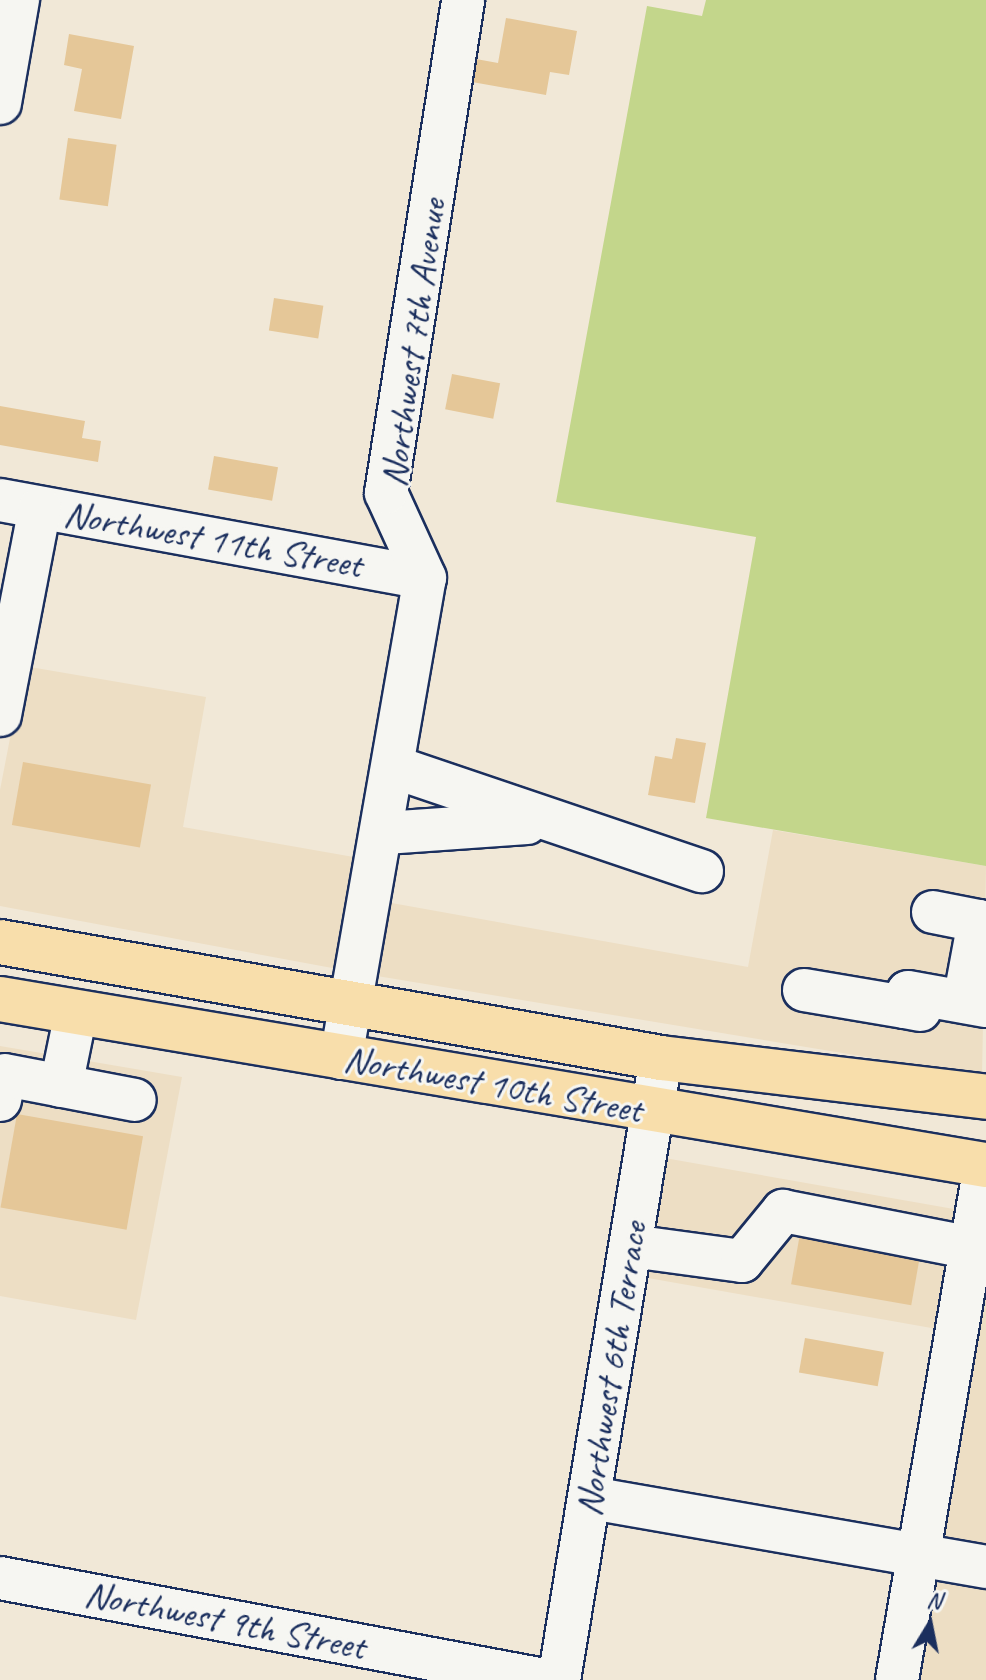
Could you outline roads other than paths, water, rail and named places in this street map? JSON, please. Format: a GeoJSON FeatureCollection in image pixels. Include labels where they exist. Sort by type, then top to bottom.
{"type":"FeatureCollection","features":[{"type":"Feature","properties":{"kind":"highway","name":"Northwest 10th Street"},"geometry":{"type":"LineString","coordinates":[[0,942],[661,1058],[986,1097]]}},
{"type":"Feature","properties":{"kind":"highway","name":"Northwest 10th Street"},"geometry":{"type":"LineString","coordinates":[[0,999],[651,1112],[985,1165]]}},
{"type":"Feature","properties":{"kind":"street"},"geometry":{"type":"LineString","coordinates":[[0,103],[18,0]]}},
{"type":"Feature","properties":{"kind":"street","name":"Northwest 7th Avenue"},"geometry":{"type":"LineString","coordinates":[[425,578],[386,493],[463,0]]}},
{"type":"Feature","properties":{"kind":"street"},"geometry":{"type":"LineString","coordinates":[[0,715],[20,504]]}},
{"type":"Feature","properties":{"kind":"street","name":"Northwest 11th Street"},"geometry":{"type":"LineString","coordinates":[[20,504],[425,578]]}},
{"type":"Feature","properties":{"kind":"street"},"geometry":{"type":"LineString","coordinates":[[341,1058],[397,768],[425,578]]}},
{"type":"Feature","properties":{"kind":"street"},"geometry":{"type":"LineString","coordinates":[[397,768],[547,822],[702,871]]}},
{"type":"Feature","properties":{"kind":"street"},"geometry":{"type":"LineString","coordinates":[[385,833],[547,822]]}},
{"type":"Feature","properties":{"kind":"street"},"geometry":{"type":"LineString","coordinates":[[804,990],[943,1006],[979,921],[933,912]]}},
{"type":"Feature","properties":{"kind":"street"},"geometry":{"type":"LineString","coordinates":[[61,1086],[76,1013]]}},
{"type":"Feature","properties":{"kind":"street","name":"Northwest 6th Terrace"},"geometry":{"type":"LineString","coordinates":[[559,1680],[661,1058]]}},
{"type":"Feature","properties":{"kind":"street"},"geometry":{"type":"LineString","coordinates":[[0,1100],[5,1075],[135,1100]]}},
{"type":"Feature","properties":{"kind":"street"},"geometry":{"type":"LineString","coordinates":[[897,1680],[918,1555],[970,1354],[971,1248],[985,1165]]}},
{"type":"Feature","properties":{"kind":"street"},"geometry":{"type":"LineString","coordinates":[[631,1246],[742,1261],[783,1211],[971,1248]]}},
{"type":"Feature","properties":{"kind":"street"},"geometry":{"type":"LineString","coordinates":[[591,1498],[986,1567]]}},
{"type":"Feature","properties":{"kind":"street","name":"Northwest 9th Street"},"geometry":{"type":"LineString","coordinates":[[0,1578],[544,1680]]}}]}
